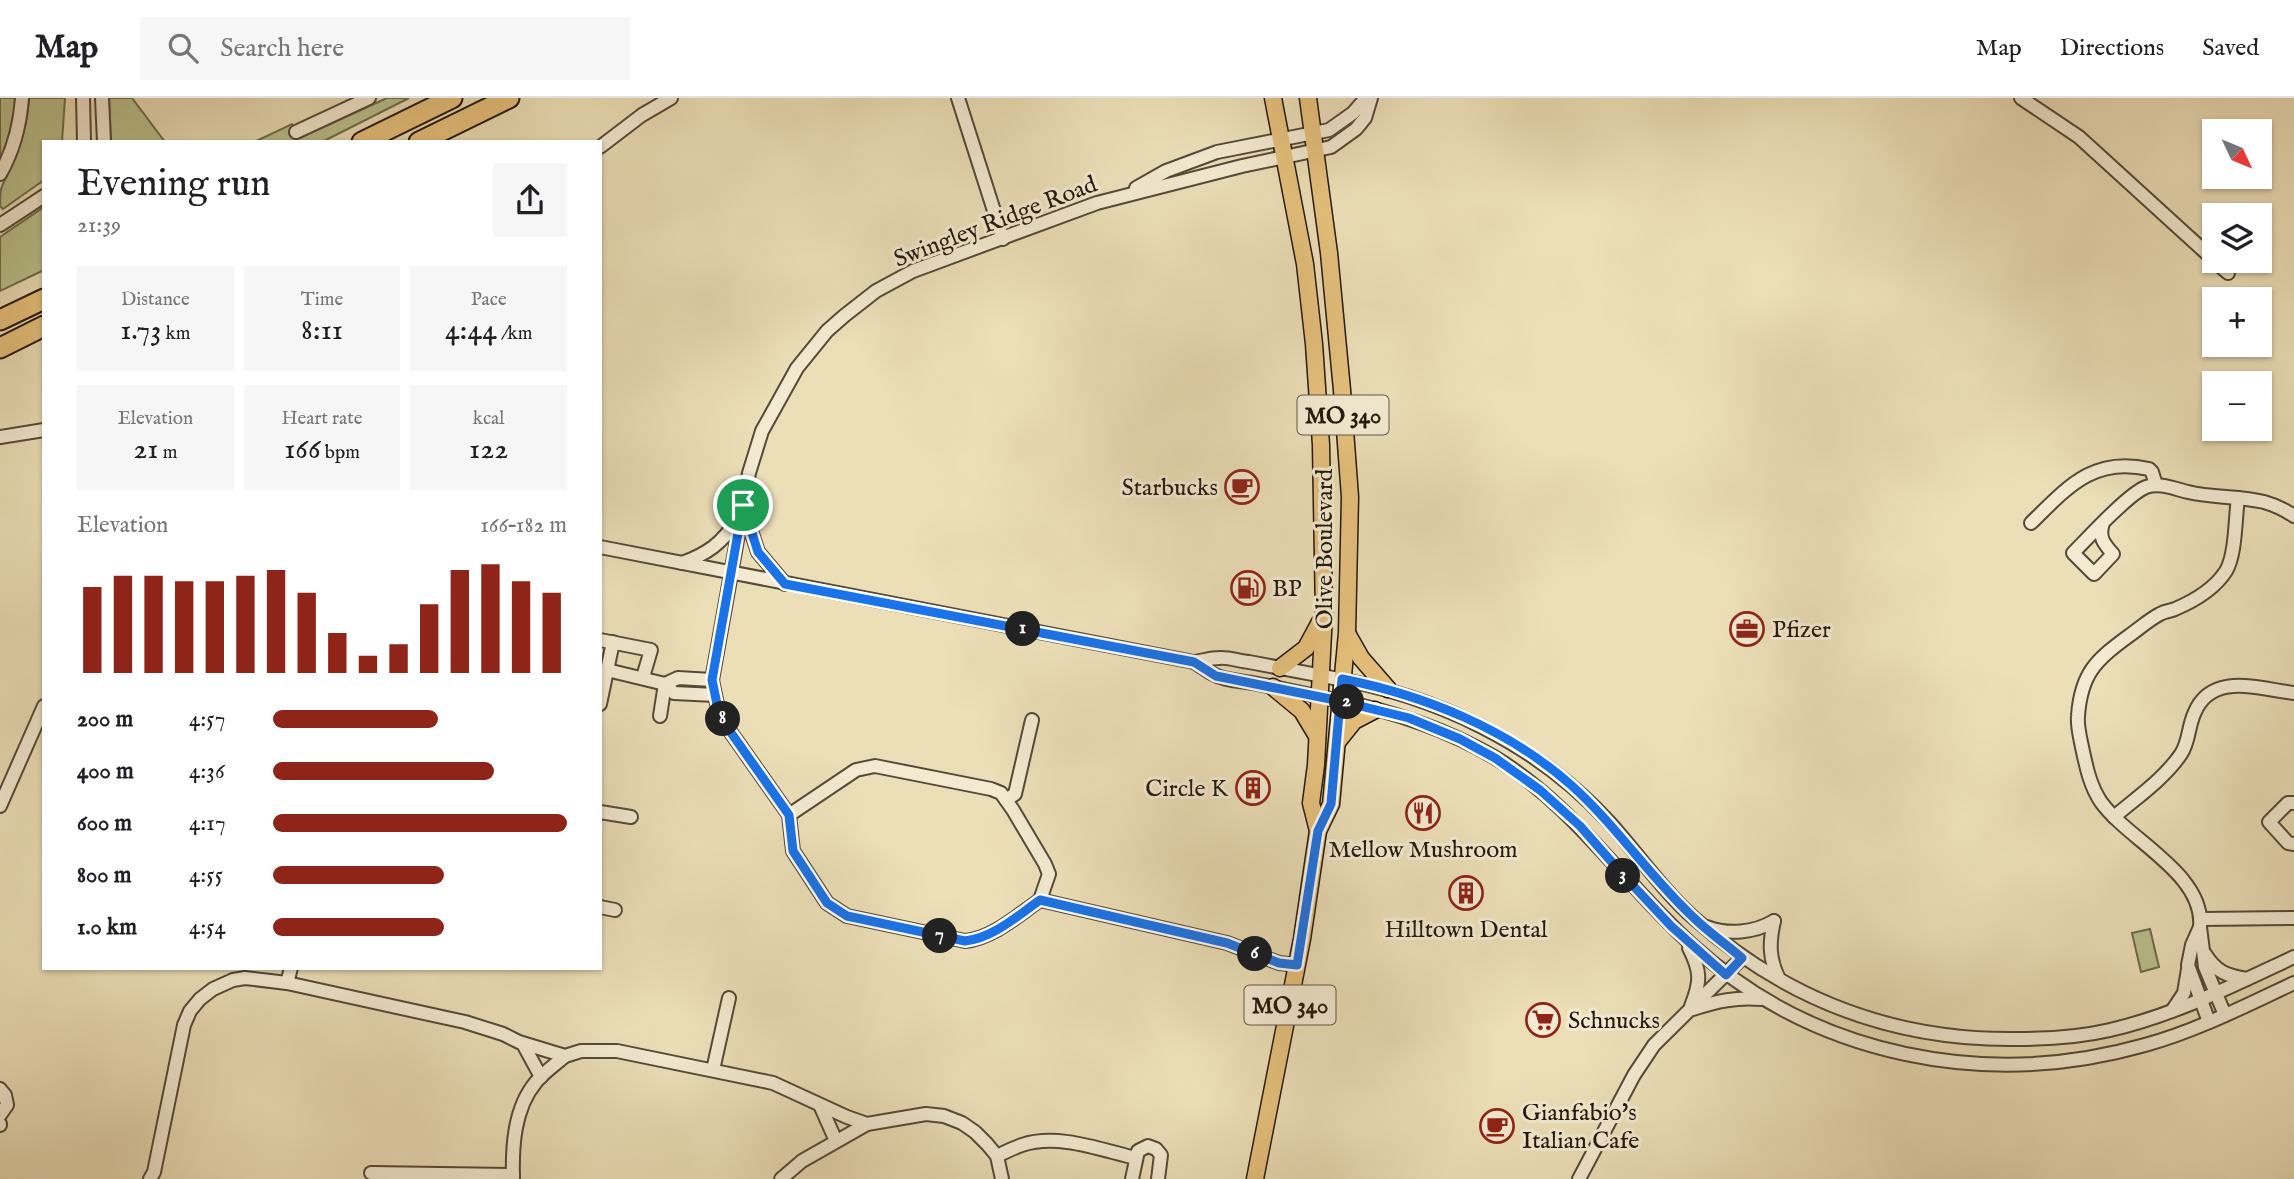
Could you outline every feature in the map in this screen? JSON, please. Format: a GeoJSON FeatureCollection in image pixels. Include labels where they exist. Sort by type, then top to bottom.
{"type":"FeatureCollection","features":[{"type":"Feature","properties":{"kind":"highway"},"geometry":{"type":"LineString","coordinates":[[366,140],[452,98]]}},
{"type":"Feature","properties":{"kind":"highway"},"geometry":{"type":"LineString","coordinates":[[423,140],[509,98]]}},
{"type":"Feature","properties":{"kind":"highway"},"geometry":{"type":"LineString","coordinates":[[0,320],[42,300]]}},
{"type":"Feature","properties":{"kind":"highway"},"geometry":{"type":"LineString","coordinates":[[0,348],[42,327]]}},
{"type":"Feature","properties":{"kind":"main road","name":"Olive Boulevard"},"geometry":{"type":"LineString","coordinates":[[1273,98],[1305,264],[1314,344],[1322,469],[1324,614],[1311,803],[1318,831]]}},
{"type":"Feature","properties":{"kind":"main road","name":"Olive Boulevard"},"geometry":{"type":"LineString","coordinates":[[1255,1179],[1297,965],[1318,831],[1331,804],[1347,633],[1350,497],[1329,253],[1308,98]]}},
{"type":"Feature","properties":{"kind":"main road"},"geometry":{"type":"LineString","coordinates":[[1280,668],[1306,648],[1324,614]]}},
{"type":"Feature","properties":{"kind":"main road"},"geometry":{"type":"LineString","coordinates":[[1347,633],[1361,658],[1388,689]]}},
{"type":"Feature","properties":{"kind":"main road"},"geometry":{"type":"LineString","coordinates":[[1273,687],[1302,710],[1317,736]]}},
{"type":"Feature","properties":{"kind":"main road"},"geometry":{"type":"LineString","coordinates":[[1336,743],[1354,721],[1376,710]]}},
{"type":"Feature","properties":{"kind":"street"},"geometry":{"type":"LineString","coordinates":[[0,174],[9,157],[20,123],[22,98]]}},
{"type":"Feature","properties":{"kind":"street"},"geometry":{"type":"LineString","coordinates":[[102,98],[104,140]]}},
{"type":"Feature","properties":{"kind":"street"},"geometry":{"type":"LineString","coordinates":[[296,132],[369,98]]}},
{"type":"Feature","properties":{"kind":"street"},"geometry":{"type":"LineString","coordinates":[[602,145],[633,121],[671,98]]}},
{"type":"Feature","properties":{"kind":"street"},"geometry":{"type":"LineString","coordinates":[[958,98],[1003,239]]}},
{"type":"Feature","properties":{"kind":"street","name":"Swingley Ridge Road"},"geometry":{"type":"LineString","coordinates":[[1123,195],[1166,172],[1217,152],[1312,134],[1337,126],[1366,98]]}},
{"type":"Feature","properties":{"kind":"street","name":"Swingley Ridge Road"},"geometry":{"type":"LineString","coordinates":[[712,680],[749,470],[762,431],[797,368],[827,331],[860,302],[913,271],[1097,202],[1171,186],[1242,166],[1314,152],[1339,143],[1365,118],[1371,98]]}},
{"type":"Feature","properties":{"kind":"street"},"geometry":{"type":"LineString","coordinates":[[2028,100],[2094,150],[2202,249]]}},
{"type":"Feature","properties":{"kind":"street"},"geometry":{"type":"LineString","coordinates":[[77,140],[83,105]]}},
{"type":"Feature","properties":{"kind":"street"},"geometry":{"type":"LineString","coordinates":[[83,105],[84,140]]}},
{"type":"Feature","properties":{"kind":"street"},"geometry":{"type":"LineString","coordinates":[[0,225],[42,197]]}},
{"type":"Feature","properties":{"kind":"street"},"geometry":{"type":"LineString","coordinates":[[0,437],[42,430]]}},
{"type":"Feature","properties":{"kind":"street"},"geometry":{"type":"LineString","coordinates":[[2031,523],[2071,484],[2100,469],[2117,466],[2149,469],[2156,485]]}},
{"type":"Feature","properties":{"kind":"street"},"geometry":{"type":"LineString","coordinates":[[2104,523],[2135,494],[2146,487],[2156,485],[2192,493],[2265,502],[2294,516]]}},
{"type":"Feature","properties":{"kind":"street"},"geometry":{"type":"LineString","coordinates":[[2225,1015],[2205,967],[2197,902],[2186,881],[2114,817],[2096,795],[2085,762],[2077,719],[2085,678],[2097,661],[2161,613],[2209,590],[2218,581],[2231,561],[2238,498]]}},
{"type":"Feature","properties":{"kind":"street"},"geometry":{"type":"LineString","coordinates":[[681,563],[711,550],[727,536],[742,507]]}},
{"type":"Feature","properties":{"kind":"street"},"geometry":{"type":"LineString","coordinates":[[742,507],[758,552],[785,584]]}},
{"type":"Feature","properties":{"kind":"street"},"geometry":{"type":"LineString","coordinates":[[602,547],[1194,662],[1216,676],[1409,718],[1460,739],[1495,758],[1540,790],[1580,826],[1683,937],[1726,975],[1806,1023],[1890,1052],[1977,1065],[2058,1063],[2148,1044],[2209,1022],[2294,983]]}},
{"type":"Feature","properties":{"kind":"street"},"geometry":{"type":"LineString","coordinates":[[602,694],[607,670],[607,641],[651,650],[643,677]]}},
{"type":"Feature","properties":{"kind":"street"},"geometry":{"type":"LineString","coordinates":[[1194,662],[1220,657],[1388,689],[1501,735],[1535,756],[1570,784],[1608,821],[1661,884],[1701,924],[1742,958],[1804,994],[1865,1019],[1921,1033],[1983,1040],[2050,1039],[2108,1031],[2201,1000],[2294,957]]}},
{"type":"Feature","properties":{"kind":"street"},"geometry":{"type":"LineString","coordinates":[[607,670],[665,684],[674,693],[715,695]]}},
{"type":"Feature","properties":{"kind":"street"},"geometry":{"type":"LineString","coordinates":[[665,684],[678,678],[712,680],[727,727],[789,815],[793,851],[799,862],[827,903],[847,916],[965,941],[977,940],[1040,900],[1049,874],[1006,800],[1001,793],[991,789],[875,766],[856,770],[789,815]]}},
{"type":"Feature","properties":{"kind":"street"},"geometry":{"type":"LineString","coordinates":[[660,716],[665,684]]}},
{"type":"Feature","properties":{"kind":"street"},"geometry":{"type":"LineString","coordinates":[[2114,817],[2172,766],[2186,744],[2199,702],[2212,691],[2224,686],[2238,686],[2294,693]]}},
{"type":"Feature","properties":{"kind":"street"},"geometry":{"type":"LineString","coordinates":[[0,806],[42,711]]}},
{"type":"Feature","properties":{"kind":"street"},"geometry":{"type":"LineString","coordinates":[[1006,800],[1015,794],[1032,720]]}},
{"type":"Feature","properties":{"kind":"street"},"geometry":{"type":"LineString","coordinates":[[2294,803],[2288,803],[2269,822],[2288,843],[2294,844]]}},
{"type":"Feature","properties":{"kind":"street"},"geometry":{"type":"LineString","coordinates":[[602,812],[631,817]]}},
{"type":"Feature","properties":{"kind":"street"},"geometry":{"type":"LineString","coordinates":[[1040,900],[1227,943],[1279,963],[1297,965]]}},
{"type":"Feature","properties":{"kind":"street"},"geometry":{"type":"LineString","coordinates":[[602,907],[615,910]]}},
{"type":"Feature","properties":{"kind":"street"},"geometry":{"type":"LineString","coordinates":[[2201,923],[2294,918]]}},
{"type":"Feature","properties":{"kind":"street"},"geometry":{"type":"LineString","coordinates":[[1701,924],[1730,932],[1752,930],[1774,921],[1770,952],[1779,979]]}},
{"type":"Feature","properties":{"kind":"street"},"geometry":{"type":"LineString","coordinates":[[2172,1011],[2184,993],[2192,945],[2201,923]]}},
{"type":"Feature","properties":{"kind":"street"},"geometry":{"type":"LineString","coordinates":[[1683,937],[1698,964],[1699,985],[1690,1010]]}},
{"type":"Feature","properties":{"kind":"street"},"geometry":{"type":"LineString","coordinates":[[2204,953],[2220,972],[2248,979]]}},
{"type":"Feature","properties":{"kind":"street"},"geometry":{"type":"LineString","coordinates":[[1579,1179],[1654,1045],[1742,958]]}},
{"type":"Feature","properties":{"kind":"street"},"geometry":{"type":"LineString","coordinates":[[2189,965],[2209,1022]]}},
{"type":"Feature","properties":{"kind":"street"},"geometry":{"type":"LineString","coordinates":[[287,983],[290,970]]}},
{"type":"Feature","properties":{"kind":"street"},"geometry":{"type":"LineString","coordinates":[[150,1179],[154,1172],[184,1025],[190,1011],[200,999],[213,989],[233,980],[244,978],[287,983],[465,1022],[523,1044],[565,1056]]}},
{"type":"Feature","properties":{"kind":"street"},"geometry":{"type":"LineString","coordinates":[[1690,1010],[1718,1000],[1740,997],[1765,999]]}},
{"type":"Feature","properties":{"kind":"street"},"geometry":{"type":"LineString","coordinates":[[713,1070],[729,998]]}},
{"type":"Feature","properties":{"kind":"street"},"geometry":{"type":"LineString","coordinates":[[523,1044],[541,1077]]}},
{"type":"Feature","properties":{"kind":"street"},"geometry":{"type":"LineString","coordinates":[[371,1173],[513,1177],[514,1138],[521,1108],[534,1083],[565,1056],[581,1051],[617,1051],[773,1083],[867,1124]]}},
{"type":"Feature","properties":{"kind":"street"},"geometry":{"type":"LineString","coordinates":[[0,1090],[5,1095],[7,1105],[0,1115]]}},
{"type":"Feature","properties":{"kind":"street"},"geometry":{"type":"LineString","coordinates":[[821,1105],[836,1141]]}},
{"type":"Feature","properties":{"kind":"street"},"geometry":{"type":"LineString","coordinates":[[781,1179],[802,1161],[867,1124],[926,1114],[944,1116],[975,1132],[997,1156],[1002,1169],[1002,1179]]}},
{"type":"Feature","properties":{"kind":"street"},"geometry":{"type":"LineString","coordinates":[[997,1156],[1022,1144],[1047,1141],[1086,1146],[1136,1158]]}},
{"type":"Feature","properties":{"kind":"street"},"geometry":{"type":"LineString","coordinates":[[1132,1179],[1138,1152],[1144,1147],[1152,1146],[1161,1158],[1158,1179]]}},
{"type":"Feature","properties":{"kind":"green space"},"geometry":{"type":"Polygon","coordinates":[[[0,98],[17,98],[9,140],[0,161],[0,98]]]}},
{"type":"Feature","properties":{"kind":"green space"},"geometry":{"type":"Polygon","coordinates":[[[29,98],[65,98],[62,140],[42,140],[42,181],[3,209],[0,206],[1,189],[14,161],[27,116],[29,98]]]}},
{"type":"Feature","properties":{"kind":"green space"},"geometry":{"type":"Polygon","coordinates":[[[109,98],[132,98],[164,140],[111,140],[109,98]]]}},
{"type":"Feature","properties":{"kind":"green space"},"geometry":{"type":"Polygon","coordinates":[[[387,98],[409,98],[326,140],[258,140],[292,124],[298,139],[387,98]]]}},
{"type":"Feature","properties":{"kind":"green space"},"geometry":{"type":"Polygon","coordinates":[[[42,208],[42,271],[0,291],[0,237],[42,208]]]}},
{"type":"Feature","properties":{"kind":"green space"},"geometry":{"type":"Polygon","coordinates":[[[2150,929],[2159,967],[2141,972],[2132,933],[2150,929]]]}},
{"type":"Feature","properties":{"kind":"place","name":"Starbucks"},"geometry":{"type":"Point","coordinates":[1242,487]}},
{"type":"Feature","properties":{"kind":"place","name":"BP"},"geometry":{"type":"Point","coordinates":[1248,588]}},
{"type":"Feature","properties":{"kind":"place","name":"Pfizer"},"geometry":{"type":"Point","coordinates":[1747,629]}},
{"type":"Feature","properties":{"kind":"place","name":"Circle K"},"geometry":{"type":"Point","coordinates":[1253,788]}},
{"type":"Feature","properties":{"kind":"place","name":"Mellow Mushroom"},"geometry":{"type":"Point","coordinates":[1423,813]}},
{"type":"Feature","properties":{"kind":"place","name":"Hilltown Dental"},"geometry":{"type":"Point","coordinates":[1466,893]}},
{"type":"Feature","properties":{"kind":"place","name":"Schnucks"},"geometry":{"type":"Point","coordinates":[1543,1020]}},
{"type":"Feature","properties":{"kind":"place","name":"Gianfabio's Italian Cafe"},"geometry":{"type":"Point","coordinates":[1497,1126]}},
{"type":"Feature","properties":{"kind":"route"},"geometry":{"type":"LineString","coordinates":[[743,505],[712,680],[718,709],[727,727],[789,815],[793,851],[799,862],[827,903],[847,916],[965,941],[988,935],[1040,900],[1227,943],[1279,963],[1297,965],[1318,831],[1331,804],[1338,716],[1340,701],[1342,679],[1388,689],[1434,706],[1501,735],[1535,756],[1570,784],[1608,821],[1693,918],[1742,958],[1726,975],[1671,926],[1580,826],[1540,790],[1495,758],[1460,739],[1409,718],[1363,706],[1340,701],[1273,687],[1216,676],[1194,662],[785,584],[758,552],[743,505]]}}]}
